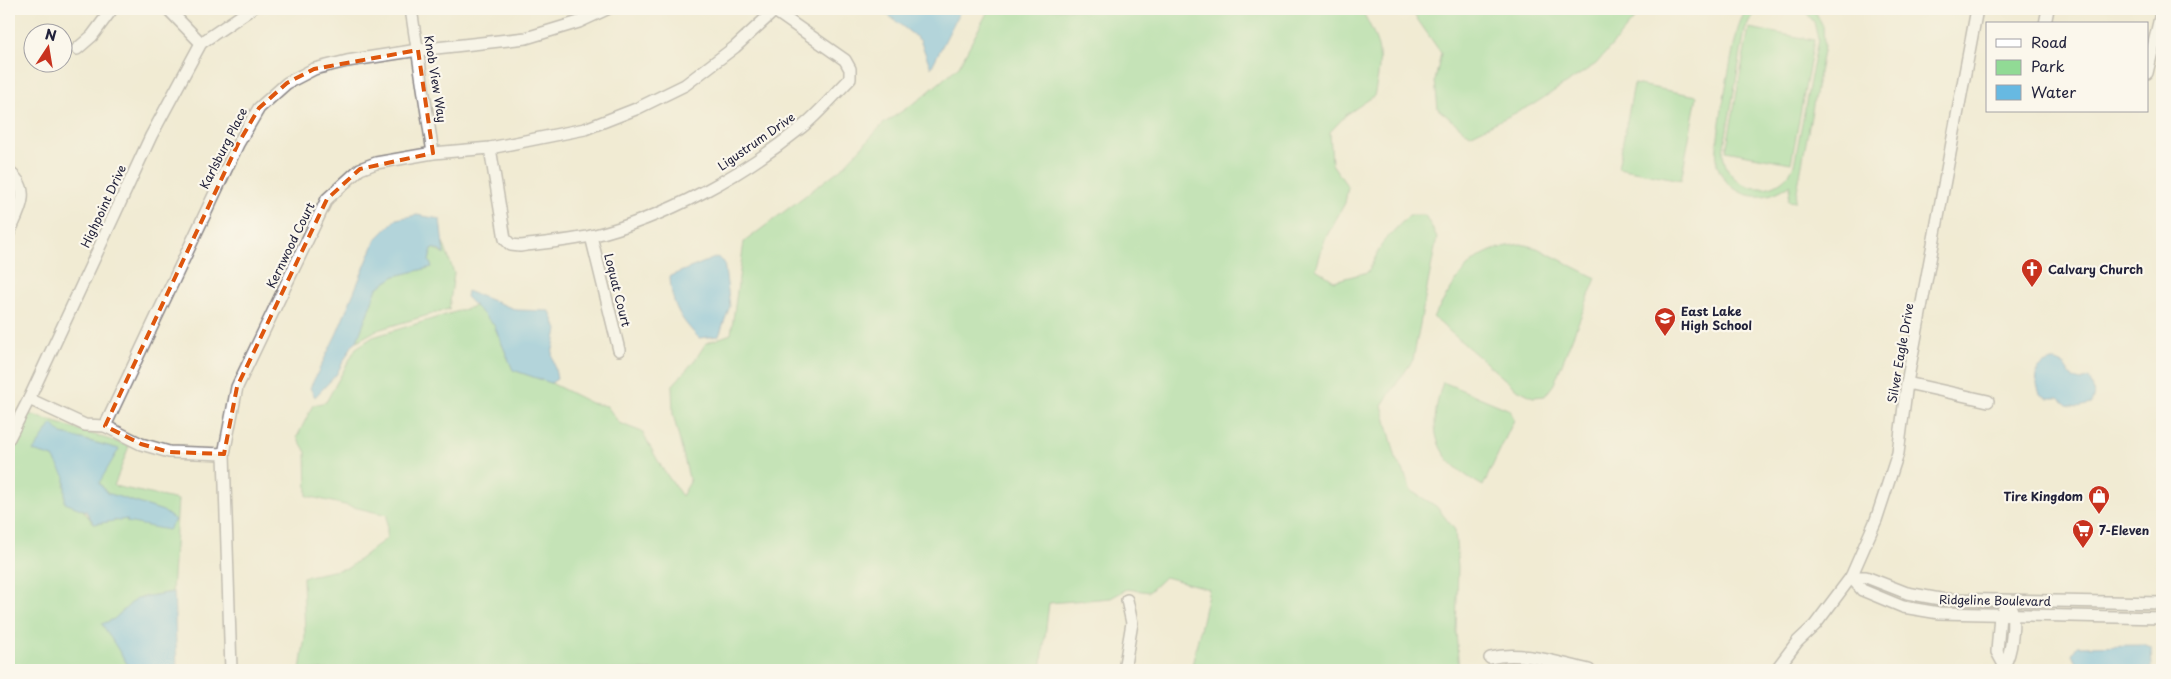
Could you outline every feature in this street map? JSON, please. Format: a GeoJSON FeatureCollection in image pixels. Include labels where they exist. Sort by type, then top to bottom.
{"type":"FeatureCollection","features":[{"type":"Feature","properties":{"kind":"street"},"geometry":{"type":"LineString","coordinates":[[77,48],[92,36],[112,9]]}},
{"type":"Feature","properties":{"kind":"street"},"geometry":{"type":"LineString","coordinates":[[168,9],[201,42]]}},
{"type":"Feature","properties":{"kind":"street","name":"Highpoint Drive"},"geometry":{"type":"LineString","coordinates":[[9,438],[29,399],[151,136],[201,42],[251,9]]}},
{"type":"Feature","properties":{"kind":"street","name":"Knob View Way"},"geometry":{"type":"LineString","coordinates":[[411,9],[433,153]]}},
{"type":"Feature","properties":{"kind":"street","name":"Karlsburg Place"},"geometry":{"type":"LineString","coordinates":[[105,426],[238,144],[259,108],[286,83],[314,69],[347,61],[418,50],[526,38],[579,22],[607,9]]}},
{"type":"Feature","properties":{"kind":"street","name":"Silver Eagle Drive"},"geometry":{"type":"LineString","coordinates":[[1776,670],[1798,642],[1815,625],[1851,577],[1876,520],[1898,454],[1907,383],[1977,9]]}},
{"type":"Feature","properties":{"kind":"street"},"geometry":{"type":"LineString","coordinates":[[2045,22],[2048,9]]}},
{"type":"Feature","properties":{"kind":"street"},"geometry":{"type":"LineString","coordinates":[[2148,69],[2162,9]]}},
{"type":"Feature","properties":{"kind":"street","name":"Kernwood Court"},"geometry":{"type":"LineString","coordinates":[[231,670],[224,454],[237,387],[327,199],[360,169],[433,153],[490,148],[585,129],[636,110],[685,85],[735,46],[773,10]]}},
{"type":"Feature","properties":{"kind":"street","name":"Ligustrum Drive"},"geometry":{"type":"LineString","coordinates":[[490,148],[505,239],[511,244],[520,246],[591,236],[646,217],[734,176],[802,126],[850,79],[850,69],[845,60],[773,10]]}},
{"type":"Feature","properties":{"kind":"street"},"geometry":{"type":"LineString","coordinates":[[9,172],[21,183],[22,192],[20,210],[9,233]]}},
{"type":"Feature","properties":{"kind":"street","name":"Loquat Court"},"geometry":{"type":"LineString","coordinates":[[591,236],[619,350]]}},
{"type":"Feature","properties":{"kind":"street"},"geometry":{"type":"LineString","coordinates":[[1907,383],[1988,401]]}},
{"type":"Feature","properties":{"kind":"street"},"geometry":{"type":"LineString","coordinates":[[29,399],[85,425],[105,426],[141,444],[170,452],[224,454]]}},
{"type":"Feature","properties":{"kind":"street","name":"Ridgeline Boulevard"},"geometry":{"type":"LineString","coordinates":[[1851,577],[1866,577],[1907,592],[1940,598],[2162,603]]}},
{"type":"Feature","properties":{"kind":"street","name":"Ridgeline Boulevard"},"geometry":{"type":"LineString","coordinates":[[1851,577],[1862,590],[1903,607],[1939,613],[2162,618]]}},
{"type":"Feature","properties":{"kind":"street"},"geometry":{"type":"LineString","coordinates":[[1124,670],[1132,623],[1127,600]]}},
{"type":"Feature","properties":{"kind":"street"},"geometry":{"type":"LineString","coordinates":[[2004,668],[2010,657],[2013,614],[2009,600]]}},
{"type":"Feature","properties":{"kind":"street"},"geometry":{"type":"LineString","coordinates":[[2004,668],[1997,652],[2000,615],[2009,600]]}},
{"type":"Feature","properties":{"kind":"street"},"geometry":{"type":"LineString","coordinates":[[1490,658],[1503,655],[1533,657],[1588,670]]}},
{"type":"Feature","properties":{"kind":"highlighted area"},"geometry":{"type":"Polygon","coordinates":[[[418,50],[433,153],[360,169],[327,199],[237,387],[224,454],[169,452],[141,444],[105,426],[238,144],[259,108],[287,83],[314,69],[418,50]]]}},
{"type":"Feature","properties":{"kind":"green space"},"geometry":{"type":"Polygon","coordinates":[[[989,9],[1361,9],[1373,32],[1379,51],[1377,82],[1374,96],[1346,115],[1330,132],[1332,164],[1348,187],[1345,203],[1325,239],[1316,269],[1334,281],[1368,272],[1383,242],[1409,215],[1425,215],[1437,237],[1413,360],[1382,405],[1397,462],[1403,469],[1411,491],[1436,506],[1455,530],[1458,567],[1456,632],[1459,670],[1191,670],[1209,589],[1165,577],[1149,592],[1127,589],[1111,598],[1049,603],[1041,670],[300,670],[305,636],[303,577],[348,568],[387,538],[387,515],[307,496],[306,452],[297,437],[313,405],[326,402],[356,348],[373,337],[475,306],[494,325],[513,370],[551,383],[591,403],[607,406],[619,423],[642,432],[662,468],[682,496],[690,482],[673,414],[672,386],[695,360],[706,343],[731,334],[744,242],[843,167],[883,124],[920,99],[959,66],[989,9]]]}},
{"type":"Feature","properties":{"kind":"green space"},"geometry":{"type":"Polygon","coordinates":[[[1410,9],[1643,9],[1596,64],[1534,104],[1470,135],[1438,109],[1435,81],[1441,53],[1410,9]]]}},
{"type":"Feature","properties":{"kind":"green space"},"geometry":{"type":"Polygon","coordinates":[[[1748,9],[1759,9],[1749,21],[1745,31],[1723,152],[1726,166],[1733,176],[1742,183],[1753,187],[1765,188],[1776,184],[1786,177],[1794,165],[1818,39],[1814,22],[1803,9],[1814,9],[1823,26],[1824,46],[1795,202],[1788,201],[1791,184],[1766,196],[1754,196],[1743,193],[1725,179],[1717,164],[1718,138],[1728,74],[1739,25],[1748,9]]]}},
{"type":"Feature","properties":{"kind":"green space"},"geometry":{"type":"Polygon","coordinates":[[[1749,28],[1814,40],[1791,163],[1726,151],[1749,28]]]}},
{"type":"Feature","properties":{"kind":"green space"},"geometry":{"type":"Polygon","coordinates":[[[1634,84],[1697,96],[1681,180],[1618,168],[1634,84]]]}},
{"type":"Feature","properties":{"kind":"green space"},"geometry":{"type":"Polygon","coordinates":[[[443,242],[454,273],[449,309],[377,330],[357,341],[377,288],[395,276],[432,267],[429,261],[432,247],[444,255],[443,242]]]}},
{"type":"Feature","properties":{"kind":"green space"},"geometry":{"type":"Polygon","coordinates":[[[1521,244],[1537,248],[1596,278],[1554,384],[1545,396],[1533,397],[1515,388],[1433,317],[1467,267],[1488,252],[1521,244]]]}},
{"type":"Feature","properties":{"kind":"green space"},"geometry":{"type":"Polygon","coordinates":[[[1443,382],[1510,410],[1514,420],[1483,486],[1454,466],[1445,455],[1439,443],[1435,416],[1443,382]]]}},
{"type":"Feature","properties":{"kind":"green space"},"geometry":{"type":"Polygon","coordinates":[[[27,413],[129,446],[114,486],[178,500],[172,592],[137,598],[114,619],[103,624],[131,670],[9,670],[9,462],[27,413]],[[62,434],[34,451],[53,457],[66,477],[64,486],[94,524],[127,519],[127,522],[163,511],[107,493],[99,482],[119,449],[62,434]]]}},
{"type":"Feature","properties":{"kind":"water"},"geometry":{"type":"Polygon","coordinates":[[[880,9],[961,9],[931,68],[920,40],[880,9]]]}},
{"type":"Feature","properties":{"kind":"water"},"geometry":{"type":"Polygon","coordinates":[[[417,215],[440,219],[444,255],[439,250],[432,248],[429,261],[432,267],[395,276],[377,288],[357,341],[353,344],[336,375],[315,397],[310,388],[337,333],[376,239],[396,219],[417,215]]]}},
{"type":"Feature","properties":{"kind":"water"},"geometry":{"type":"Polygon","coordinates":[[[717,257],[724,262],[730,306],[719,336],[699,338],[678,310],[672,295],[670,276],[717,257]]]}},
{"type":"Feature","properties":{"kind":"water"},"geometry":{"type":"Polygon","coordinates":[[[467,291],[517,310],[550,311],[557,330],[552,354],[557,379],[551,383],[513,370],[494,325],[466,297],[467,291]]]}},
{"type":"Feature","properties":{"kind":"water"},"geometry":{"type":"Polygon","coordinates":[[[2054,361],[2064,365],[2073,379],[2081,381],[2089,378],[2094,393],[2091,404],[2078,407],[2067,405],[2059,398],[2048,398],[2040,394],[2037,383],[2039,368],[2047,362],[2054,361]]]}},
{"type":"Feature","properties":{"kind":"water"},"geometry":{"type":"Polygon","coordinates":[[[52,424],[62,434],[119,449],[99,483],[107,493],[163,511],[175,520],[168,530],[127,522],[127,519],[94,524],[86,511],[65,503],[65,477],[53,457],[33,451],[52,424]]]}},
{"type":"Feature","properties":{"kind":"water"},"geometry":{"type":"Polygon","coordinates":[[[174,592],[177,670],[131,670],[102,624],[114,619],[137,598],[174,592]]]}},
{"type":"Feature","properties":{"kind":"water"},"geometry":{"type":"Polygon","coordinates":[[[2143,645],[2151,648],[2152,670],[2079,666],[2072,654],[2077,646],[2143,645]]]}},
{"type":"Feature","properties":{"kind":"place","name":"Calvary Church"},"geometry":{"type":"Point","coordinates":[2032,288]}},
{"type":"Feature","properties":{"kind":"place","name":"East Lake High School"},"geometry":{"type":"Point","coordinates":[1665,337]}},
{"type":"Feature","properties":{"kind":"place","name":"Tire Kingdom"},"geometry":{"type":"Point","coordinates":[2099,515]}},
{"type":"Feature","properties":{"kind":"place","name":"7-Eleven"},"geometry":{"type":"Point","coordinates":[2083,549]}}]}
